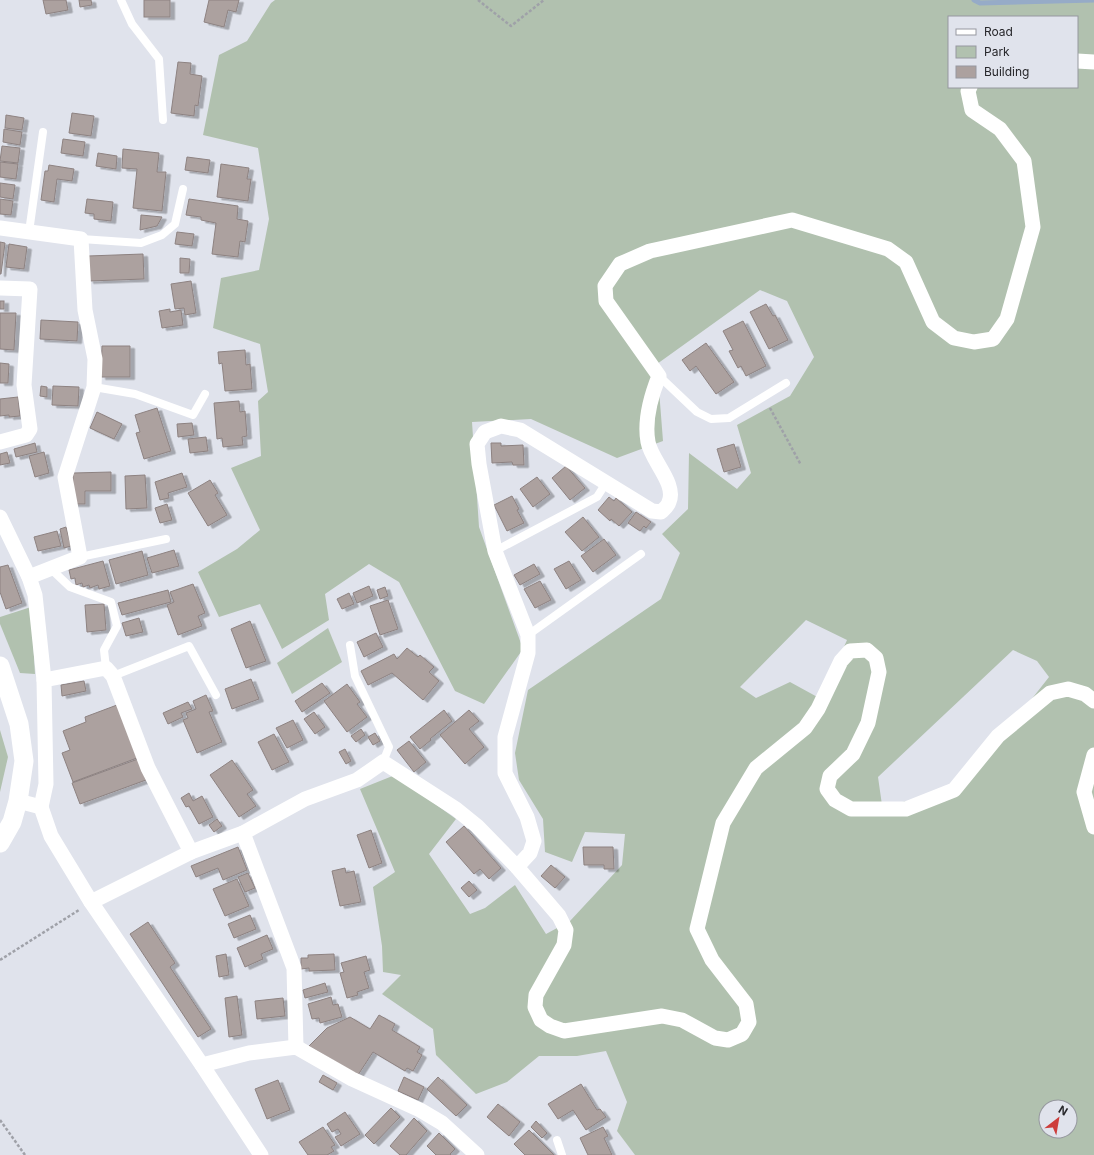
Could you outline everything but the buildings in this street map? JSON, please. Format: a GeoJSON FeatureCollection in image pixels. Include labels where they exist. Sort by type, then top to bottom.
{"type":"FeatureCollection","features":[{"type":"Feature","properties":{"kind":"street"},"geometry":{"type":"LineString","coordinates":[[1078,61],[1094,62]]}},
{"type":"Feature","properties":{"kind":"street"},"geometry":{"type":"LineString","coordinates":[[517,867],[530,853],[534,841],[527,817],[505,773],[505,737],[528,653],[528,636],[495,551],[479,464],[477,444],[485,432],[501,426],[520,430],[652,511],[661,512],[669,503],[671,489],[648,444],[646,427],[653,392],[659,376],[606,301],[605,286],[620,264],[650,252],[792,220],[888,249],[906,262],[933,322],[954,338],[974,342],[993,339],[1007,319],[1033,227],[1024,161],[1000,129],[972,110],[968,91],[970,88]]}},
{"type":"Feature","properties":{"kind":"street"},"geometry":{"type":"LineString","coordinates":[[0,228],[81,239],[85,310],[95,359],[94,387],[65,478],[80,557],[29,577]]}},
{"type":"Feature","properties":{"kind":"street"},"geometry":{"type":"LineString","coordinates":[[0,288],[30,289],[24,385],[30,429],[26,435],[0,442]]}},
{"type":"Feature","properties":{"kind":"street"},"geometry":{"type":"LineString","coordinates":[[0,518],[29,577],[35,595],[44,680],[46,784],[41,807],[50,836],[91,902],[202,1065],[261,1155]]}},
{"type":"Feature","properties":{"kind":"street"},"geometry":{"type":"LineString","coordinates":[[91,902],[191,852],[243,833],[304,798],[357,780],[383,762],[456,809],[477,826],[517,867],[559,916],[566,930],[564,945],[536,995],[535,1007],[541,1020],[550,1026],[564,1031],[662,1016],[682,1020],[714,1038],[728,1040],[742,1034],[749,1022],[746,1004],[712,960],[697,929],[723,823],[756,768],[805,728],[818,709],[841,661],[850,651],[867,650],[876,658],[879,672],[868,723],[853,754],[830,776],[827,789],[835,800],[851,809],[906,810],[954,790],[998,736],[1050,692],[1068,689],[1085,694],[1094,701]]}},
{"type":"Feature","properties":{"kind":"street"},"geometry":{"type":"LineString","coordinates":[[0,666],[19,724],[24,761],[18,801],[12,822],[0,843]]}},
{"type":"Feature","properties":{"kind":"street"},"geometry":{"type":"LineString","coordinates":[[44,680],[110,672],[148,768],[191,852]]}},
{"type":"Feature","properties":{"kind":"street"},"geometry":{"type":"LineString","coordinates":[[1094,755],[1084,792],[1094,827]]}},
{"type":"Feature","properties":{"kind":"street"},"geometry":{"type":"LineString","coordinates":[[18,801],[41,807]]}},
{"type":"Feature","properties":{"kind":"street"},"geometry":{"type":"LineString","coordinates":[[243,833],[294,968],[296,1047]]}},
{"type":"Feature","properties":{"kind":"street"},"geometry":{"type":"LineString","coordinates":[[202,1065],[249,1053],[296,1047],[352,1079],[425,1113],[442,1124],[477,1155]]}},
{"type":"Feature","properties":{"kind":"lane"},"geometry":{"type":"LineString","coordinates":[[121,0],[132,24],[159,59],[163,120]]}},
{"type":"Feature","properties":{"kind":"lane"},"geometry":{"type":"LineString","coordinates":[[29,232],[42,132]]}},
{"type":"Feature","properties":{"kind":"lane"},"geometry":{"type":"LineString","coordinates":[[81,239],[141,243],[162,235],[175,224],[183,189]]}},
{"type":"Feature","properties":{"kind":"lane"},"geometry":{"type":"LineString","coordinates":[[659,376],[697,412],[711,419],[729,418],[786,383]]}},
{"type":"Feature","properties":{"kind":"lane"},"geometry":{"type":"LineString","coordinates":[[94,387],[135,394],[193,415],[205,394]]}},
{"type":"Feature","properties":{"kind":"lane"},"geometry":{"type":"LineString","coordinates":[[495,551],[597,497],[606,483]]}},
{"type":"Feature","properties":{"kind":"lane"},"geometry":{"type":"LineString","coordinates":[[80,557],[166,539]]}},
{"type":"Feature","properties":{"kind":"lane"},"geometry":{"type":"LineString","coordinates":[[528,636],[641,554]]}},
{"type":"Feature","properties":{"kind":"lane"},"geometry":{"type":"LineString","coordinates":[[51,569],[70,587],[111,602],[117,626],[104,650],[110,672],[189,646],[216,695]]}},
{"type":"Feature","properties":{"kind":"lane"},"geometry":{"type":"LineString","coordinates":[[350,645],[355,676],[389,747],[383,762]]}},
{"type":"Feature","properties":{"kind":"lane"},"geometry":{"type":"LineString","coordinates":[[557,1140],[562,1155]]}},
{"type":"Feature","properties":{"kind":"path"},"geometry":{"type":"LineString","coordinates":[[478,0],[511,26],[544,0]]}},
{"type":"Feature","properties":{"kind":"path"},"geometry":{"type":"LineString","coordinates":[[764,396],[801,465]]}},
{"type":"Feature","properties":{"kind":"path"},"geometry":{"type":"LineString","coordinates":[[0,960],[91,902]]}},
{"type":"Feature","properties":{"kind":"path"},"geometry":{"type":"LineString","coordinates":[[0,1120],[25,1155]]}},
{"type":"Feature","properties":{"kind":"green space"},"geometry":{"type":"Polygon","coordinates":[[[275,0],[1094,0],[1094,1155],[635,1155],[617,1131],[627,1102],[606,1051],[577,1056],[539,1056],[507,1082],[476,1094],[436,1055],[433,1029],[382,994],[401,975],[383,972],[382,946],[373,887],[395,872],[360,789],[395,775],[456,819],[429,854],[470,914],[485,908],[515,885],[546,934],[570,921],[622,865],[625,834],[585,832],[572,862],[545,852],[543,819],[519,780],[515,753],[528,690],[661,599],[680,553],[662,534],[688,509],[689,453],[737,489],[751,473],[737,425],[790,396],[814,357],[787,301],[760,290],[657,364],[663,441],[617,458],[531,419],[472,422],[479,527],[523,649],[484,704],[455,691],[399,582],[369,564],[325,594],[329,620],[282,649],[260,604],[219,617],[198,572],[237,549],[260,530],[231,468],[261,456],[258,401],[268,392],[260,344],[213,328],[221,278],[259,270],[269,219],[258,148],[203,135],[219,55],[247,41],[271,3],[275,0]],[[806,620],[740,687],[756,698],[790,682],[821,699],[847,640],[806,620]],[[1013,650],[878,777],[882,805],[957,794],[1049,677],[1037,661],[1013,650]]]}},
{"type":"Feature","properties":{"kind":"green space"},"geometry":{"type":"Polygon","coordinates":[[[31,607],[35,674],[20,673],[0,624],[0,617],[31,607]]]}},
{"type":"Feature","properties":{"kind":"green space"},"geometry":{"type":"Polygon","coordinates":[[[328,628],[342,662],[292,694],[277,663],[328,628]]]}},
{"type":"Feature","properties":{"kind":"green space"},"geometry":{"type":"Polygon","coordinates":[[[0,730],[8,757],[0,792],[0,730]]]}},
{"type":"Feature","properties":{"kind":"waterway"},"geometry":{"type":"LineString","coordinates":[[974,0],[980,3],[1094,0]]}}]}
